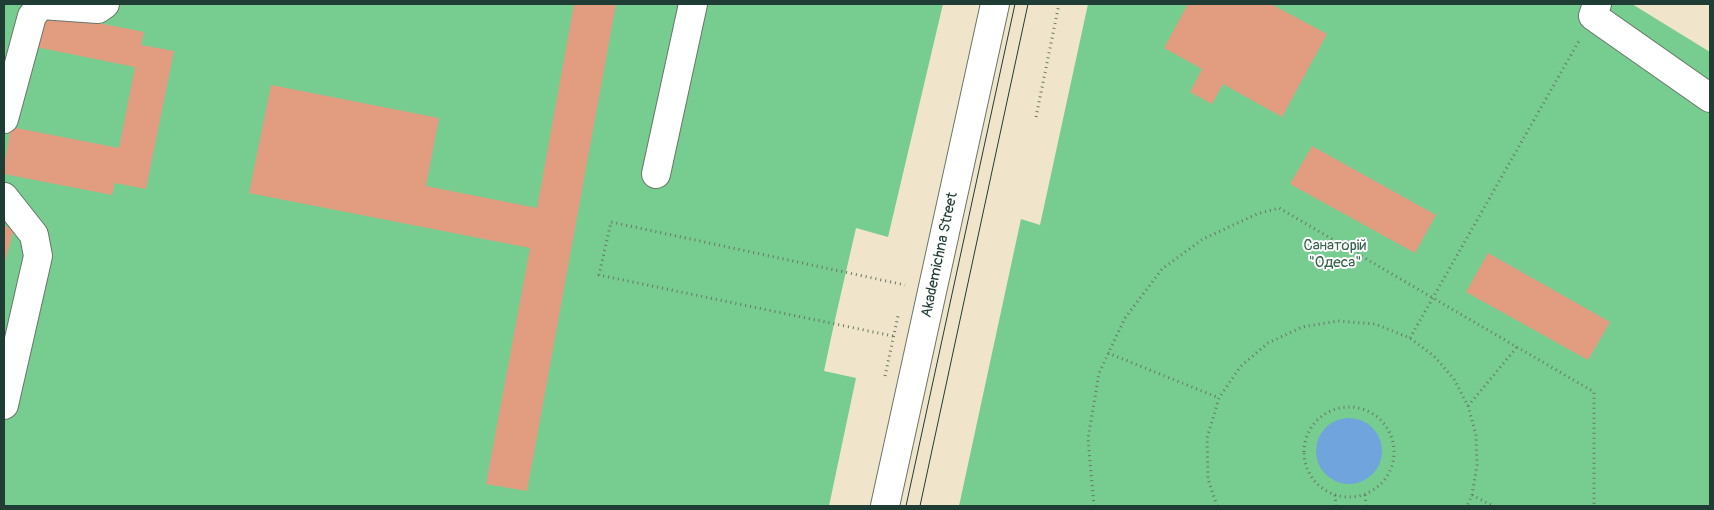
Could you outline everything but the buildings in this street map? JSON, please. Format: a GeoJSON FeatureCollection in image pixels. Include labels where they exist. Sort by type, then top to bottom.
{"type":"FeatureCollection","features":[{"type":"Feature","properties":{"kind":"street"},"geometry":{"type":"LineString","coordinates":[[4,119],[32,16],[41,6],[98,9],[105,4]]}},
{"type":"Feature","properties":{"kind":"street"},"geometry":{"type":"LineString","coordinates":[[656,174],[693,4]]}},
{"type":"Feature","properties":{"kind":"street","name":"Akademichna Street"},"geometry":{"type":"LineString","coordinates":[[885,506],[995,4]]}},
{"type":"Feature","properties":{"kind":"street"},"geometry":{"type":"LineString","coordinates":[[1595,10],[1710,98]]}},
{"type":"Feature","properties":{"kind":"street"},"geometry":{"type":"LineString","coordinates":[[4,197],[34,235],[38,256],[4,406]]}},
{"type":"Feature","properties":{"kind":"path"},"geometry":{"type":"LineString","coordinates":[[1036,117],[1059,4]]}},
{"type":"Feature","properties":{"kind":"path"},"geometry":{"type":"LineString","coordinates":[[1410,338],[1595,10]]}},
{"type":"Feature","properties":{"kind":"path"},"geometry":{"type":"LineString","coordinates":[[1094,506],[1088,439],[1099,373],[1125,318],[1162,269],[1204,239],[1257,214],[1279,208],[1594,392],[1594,506]]}},
{"type":"Feature","properties":{"kind":"path"},"geometry":{"type":"LineString","coordinates":[[893,336],[599,275],[611,222],[905,285]]}},
{"type":"Feature","properties":{"kind":"path"},"geometry":{"type":"LineString","coordinates":[[1217,506],[1208,479],[1208,438],[1219,398],[1240,367],[1268,343],[1302,327],[1338,321],[1375,324],[1410,338],[1434,356],[1454,379],[1468,406],[1476,435],[1477,465],[1472,495],[1467,506]]}},
{"type":"Feature","properties":{"kind":"path"},"geometry":{"type":"LineString","coordinates":[[1468,406],[1517,347]]}},
{"type":"Feature","properties":{"kind":"path"},"geometry":{"type":"LineString","coordinates":[[1108,353],[1219,398]]}},
{"type":"Feature","properties":{"kind":"path"},"geometry":{"type":"LineString","coordinates":[[1355,407],[1369,412],[1381,420],[1390,432],[1394,446],[1394,461],[1389,475],[1379,486],[1365,495],[1353,498],[1335,496],[1312,480],[1305,466],[1306,436],[1314,423],[1326,413],[1340,408],[1355,407]]}},
{"type":"Feature","properties":{"kind":"path"},"geometry":{"type":"LineString","coordinates":[[1365,495],[1366,506]]}},
{"type":"Feature","properties":{"kind":"path"},"geometry":{"type":"LineString","coordinates":[[1472,495],[1493,506]]}},
{"type":"Feature","properties":{"kind":"path"},"geometry":{"type":"LineString","coordinates":[[1335,496],[1336,506]]}},
{"type":"Feature","properties":{"kind":"green space"},"geometry":{"type":"Polygon","coordinates":[[[4,4],[943,4],[888,237],[856,228],[834,324],[824,371],[856,378],[829,506],[4,506],[4,4]]]}},
{"type":"Feature","properties":{"kind":"green space","name":"Санаторій \"Одеса\""},"geometry":{"type":"Polygon","coordinates":[[[1088,4],[1632,4],[1710,52],[1710,506],[959,506],[1021,219],[1040,225],[1088,4]]]}},
{"type":"Feature","properties":{"kind":"water"},"geometry":{"type":"Polygon","coordinates":[[[1349,418],[1362,421],[1372,428],[1379,438],[1382,451],[1379,464],[1372,474],[1362,481],[1349,484],[1336,481],[1326,474],[1319,464],[1316,451],[1319,438],[1326,428],[1336,421],[1349,418]]]}},
{"type":"Feature","properties":{"kind":"tram line"},"geometry":{"type":"LineString","coordinates":[[906,506],[1015,4]]}},
{"type":"Feature","properties":{"kind":"tram line"},"geometry":{"type":"LineString","coordinates":[[920,506],[1028,4]]}}]}
